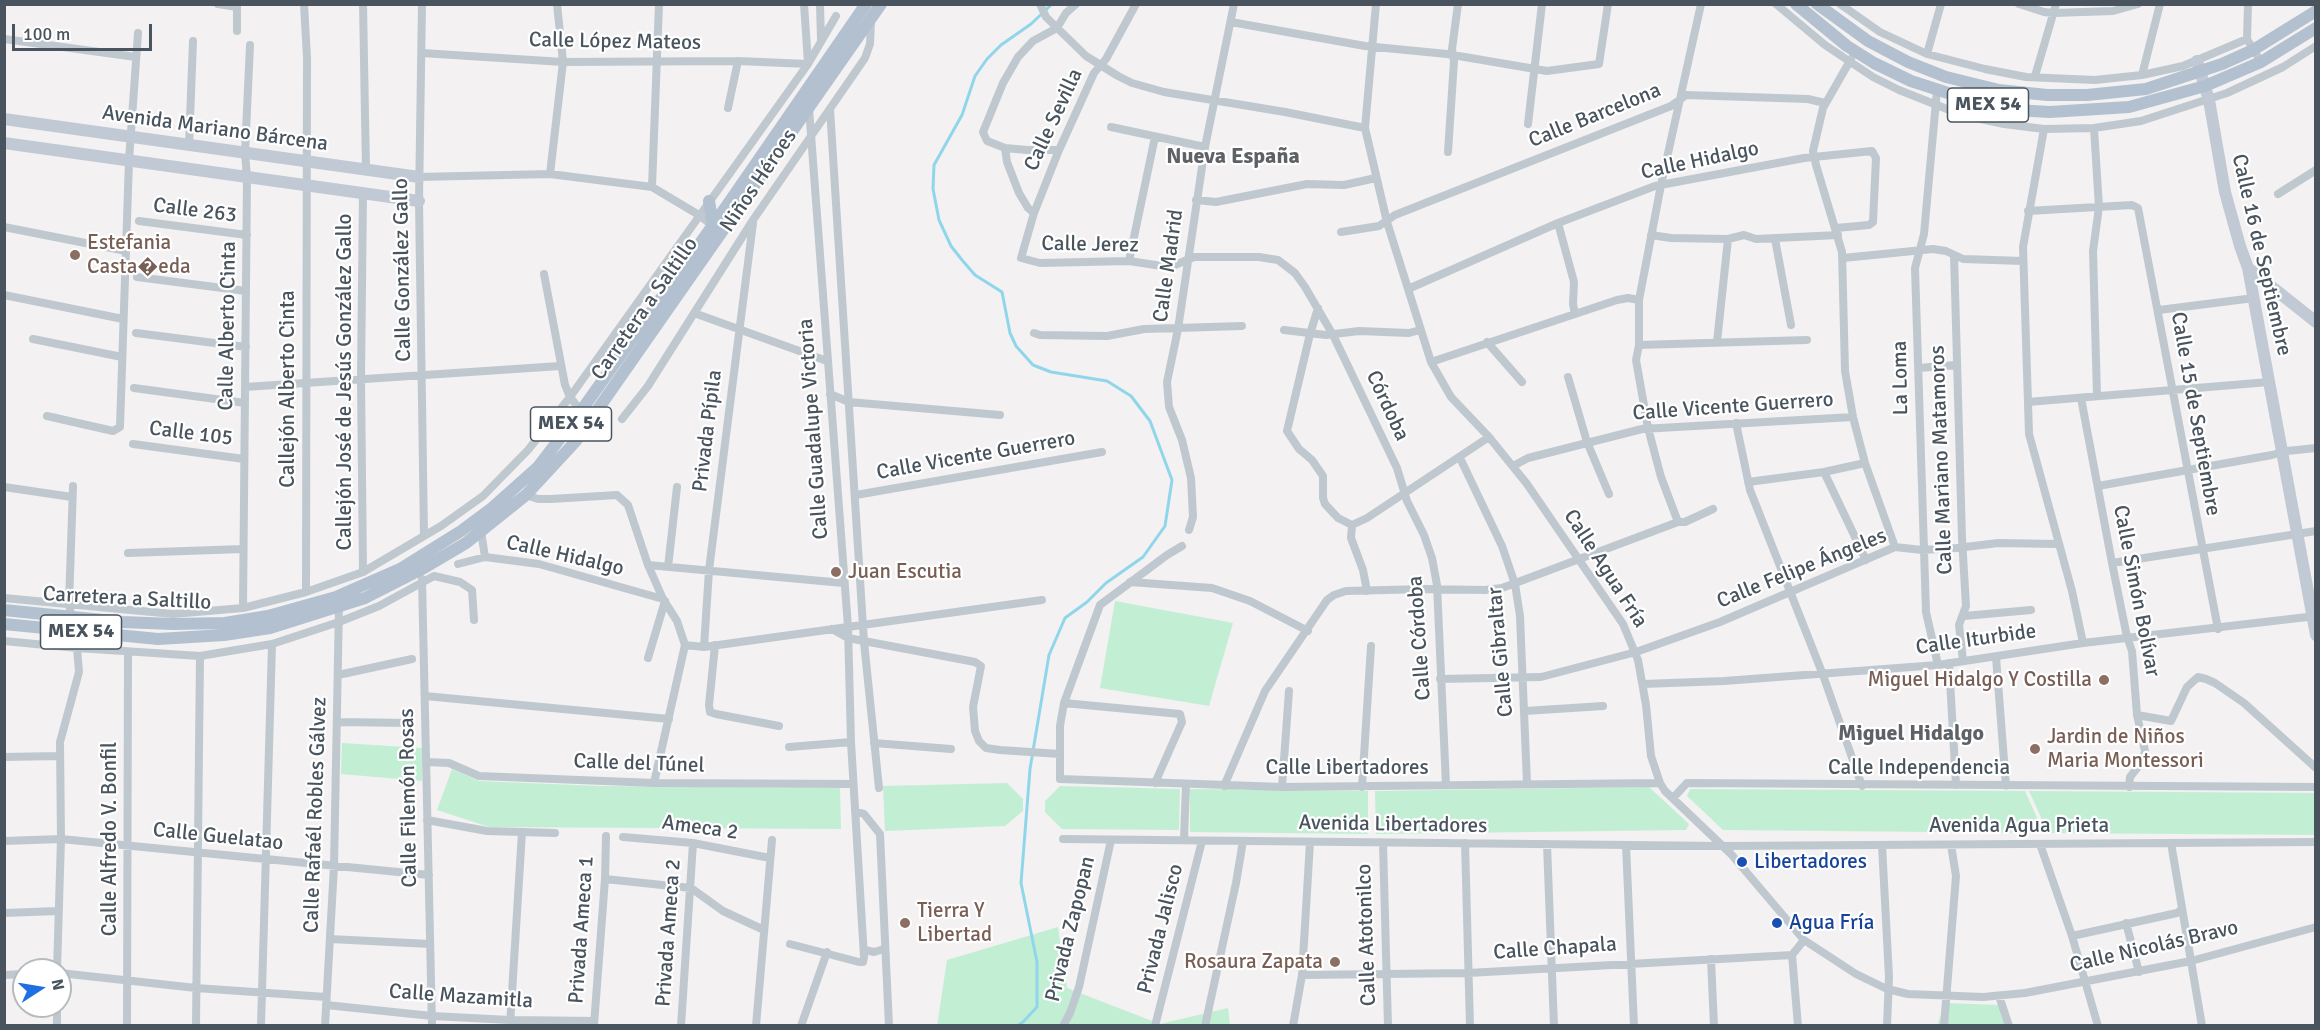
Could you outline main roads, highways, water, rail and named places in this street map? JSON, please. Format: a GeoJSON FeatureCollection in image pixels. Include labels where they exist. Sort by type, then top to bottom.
{"type":"FeatureCollection","features":[{"type":"Feature","properties":{"kind":"main road","name":"Carretera a Saltillo"},"geometry":{"type":"LineString","coordinates":[[4,610],[70,611],[122,622],[173,619],[225,623],[268,616],[336,597],[400,569],[461,531],[517,487],[538,466],[581,411],[713,226],[866,4]]}},
{"type":"Feature","properties":{"kind":"main road","name":"Carretera a Saltillo"},"geometry":{"type":"LineString","coordinates":[[4,624],[158,639],[224,635],[270,628],[365,598],[466,543],[526,495],[575,441],[881,4]]}},
{"type":"Feature","properties":{"kind":"main road","name":"MEX 54"},"geometry":{"type":"LineString","coordinates":[[1796,4],[1853,57],[1966,100],[1999,108],[2065,112],[2129,107],[2205,86],[2261,63],[2316,28]]}},
{"type":"Feature","properties":{"kind":"main road","name":"MEX 54"},"geometry":{"type":"LineString","coordinates":[[1816,4],[1855,33],[1908,62],[1946,77],[1999,90],[2047,95],[2109,94],[2146,89],[2250,45],[2316,11]]}},
{"type":"Feature","properties":{"kind":"main road"},"geometry":{"type":"LineString","coordinates":[[709,201],[713,226]]}},
{"type":"Feature","properties":{"kind":"waterway"},"geometry":{"type":"LineString","coordinates":[[1017,1026],[1037,1007],[1037,962],[1021,883],[1030,769],[1049,655],[1065,618],[1087,602],[1106,583],[1143,557],[1165,526],[1172,480],[1150,421],[1131,396],[1107,381],[1051,372],[1033,365],[1016,346],[1010,333],[1002,292],[975,275],[951,246],[939,220],[933,189],[934,165],[962,115],[975,76],[1001,45],[1031,24],[1052,4]]}},
{"type":"Feature","properties":{"kind":"place","name":"Estefania Casta�eda"},"geometry":{"type":"Point","coordinates":[75,255]}},
{"type":"Feature","properties":{"kind":"place","name":"Juan Escutia"},"geometry":{"type":"Point","coordinates":[836,572]}},
{"type":"Feature","properties":{"kind":"place","name":"Miguel Hidalgo Y Costilla"},"geometry":{"type":"Point","coordinates":[2104,680]}},
{"type":"Feature","properties":{"kind":"place","name":"Jardin de Niños Maria Montessori"},"geometry":{"type":"Point","coordinates":[2035,749]}},
{"type":"Feature","properties":{"kind":"place","name":"Libertadores"},"geometry":{"type":"Point","coordinates":[1742,862]}},
{"type":"Feature","properties":{"kind":"place","name":"Tierra Y Libertad"},"geometry":{"type":"Point","coordinates":[905,923]}},
{"type":"Feature","properties":{"kind":"place","name":"Agua Fría"},"geometry":{"type":"Point","coordinates":[1777,923]}},
{"type":"Feature","properties":{"kind":"place","name":"Rosaura Zapata"},"geometry":{"type":"Point","coordinates":[1335,962]}},
{"type":"Feature","properties":{"kind":"district","name":"Nueva España"},"geometry":{"type":"Point","coordinates":[1233,157]}},
{"type":"Feature","properties":{"kind":"district","name":"Miguel Hidalgo"},"geometry":{"type":"Point","coordinates":[1911,734]}}]}
